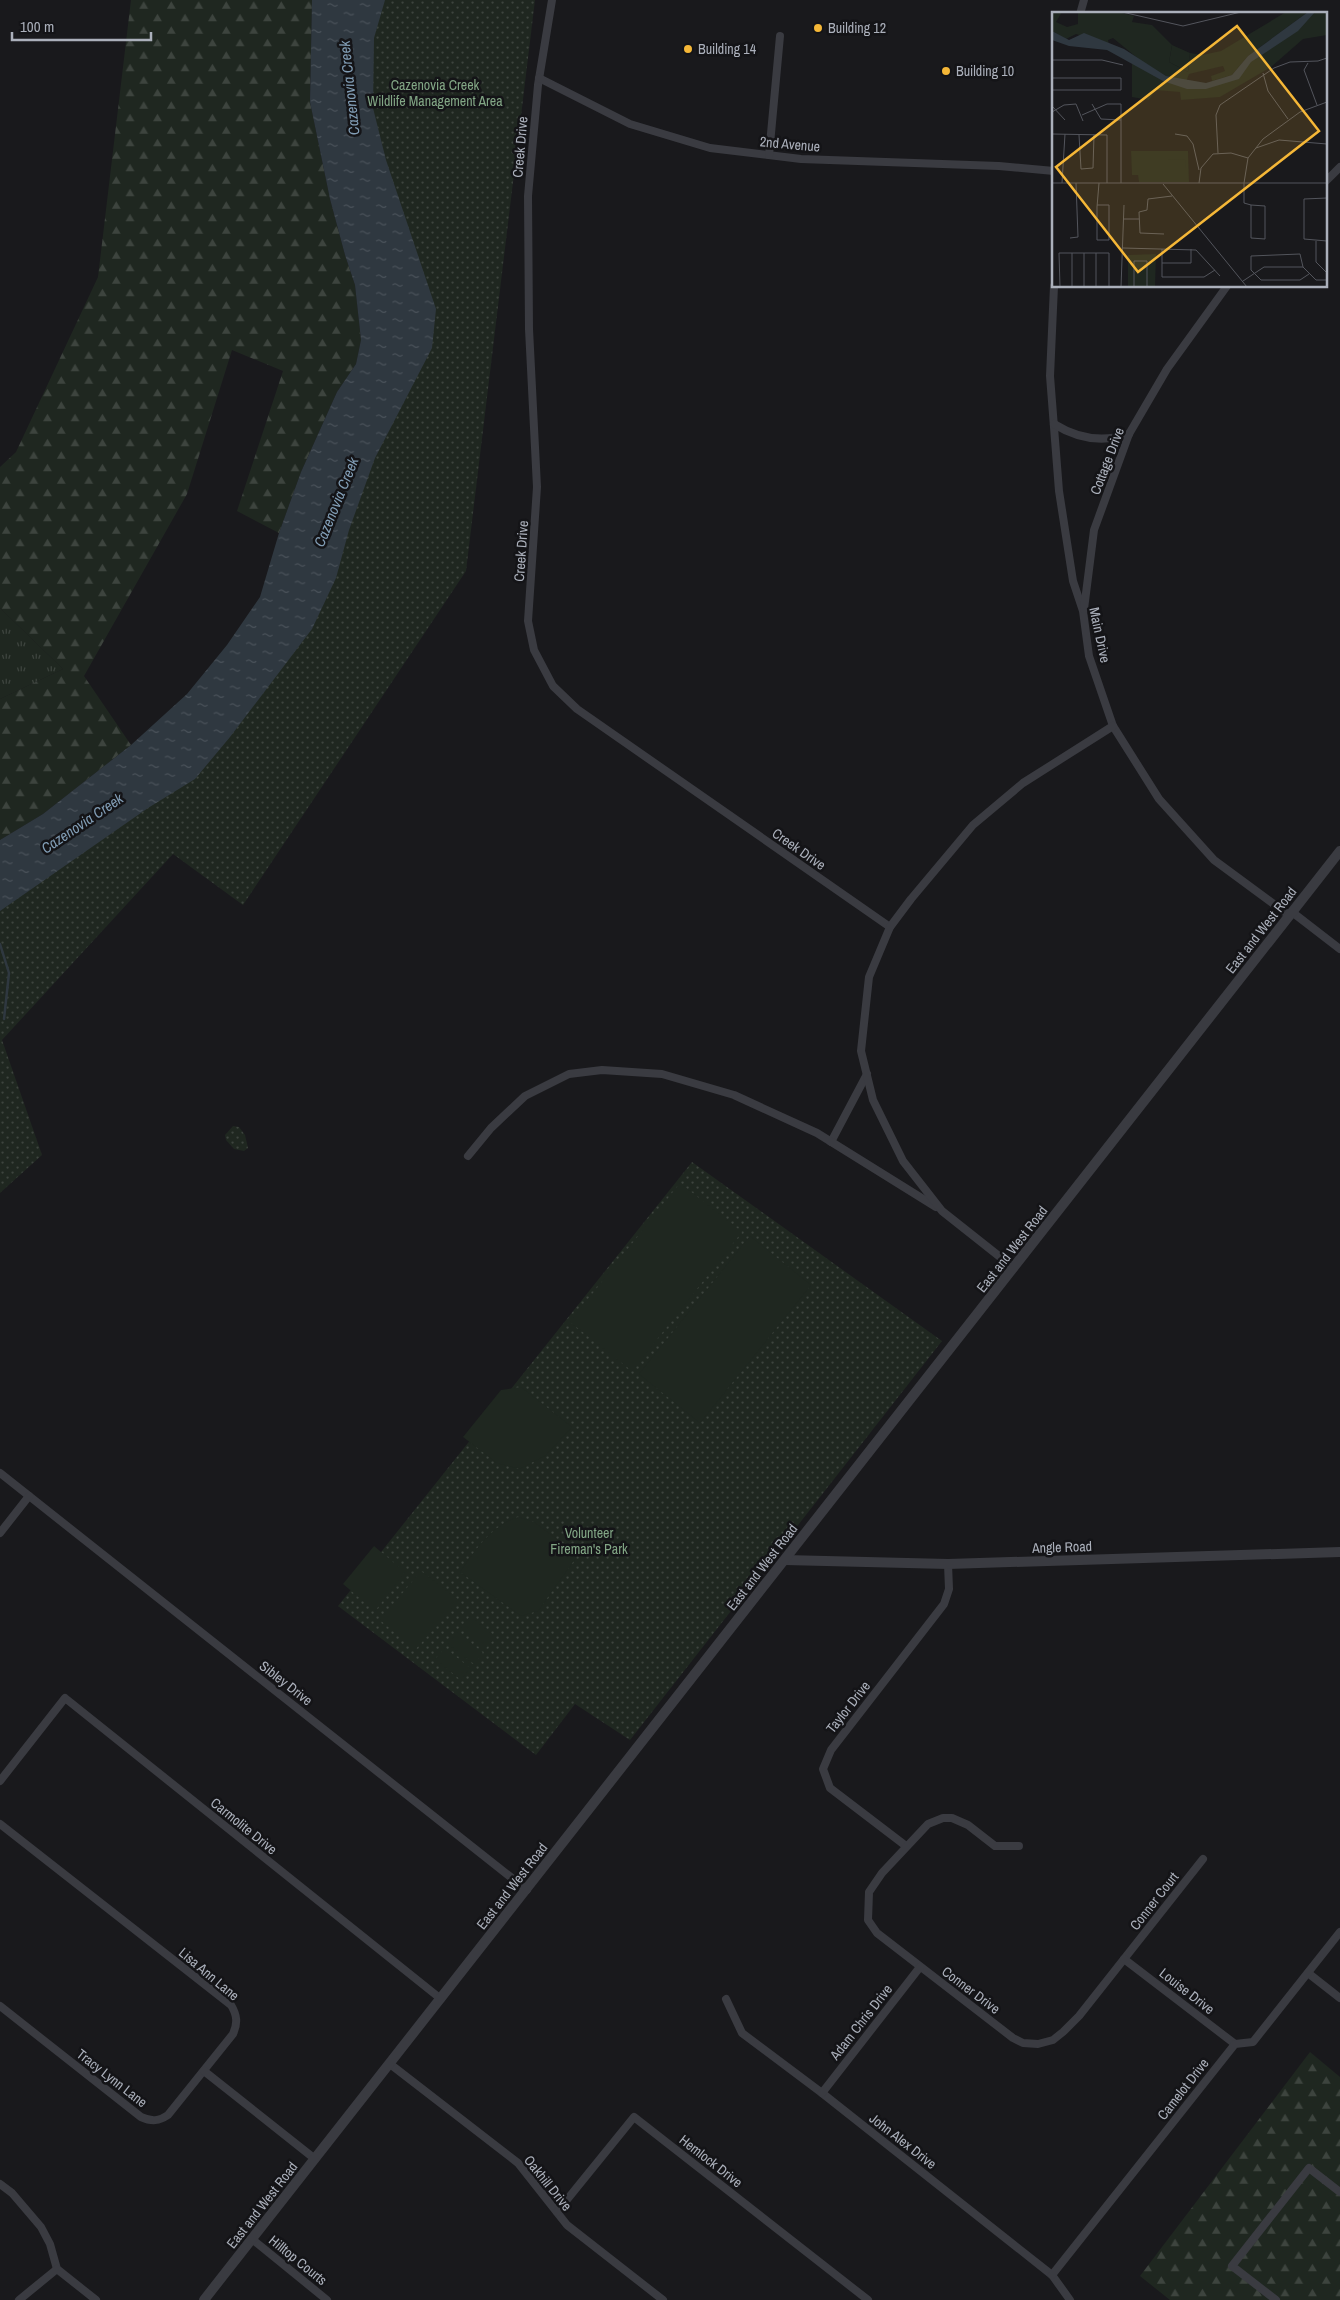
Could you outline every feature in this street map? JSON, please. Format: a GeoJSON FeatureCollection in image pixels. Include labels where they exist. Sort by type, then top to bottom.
{"type":"FeatureCollection","features":[{"type":"Feature","properties":{"kind":"street","name":"Creek Drive"},"geometry":{"type":"LineString","coordinates":[[552,0],[539,78],[528,196],[529,329],[537,487],[528,620],[534,650],[553,686],[577,709],[890,927]]}},
{"type":"Feature","properties":{"kind":"street"},"geometry":{"type":"LineString","coordinates":[[769,156],[780,36]]}},
{"type":"Feature","properties":{"kind":"street","name":"2nd Avenue"},"geometry":{"type":"LineString","coordinates":[[539,78],[630,124],[710,148],[801,160],[999,166],[1052,171]]}},
{"type":"Feature","properties":{"kind":"street"},"geometry":{"type":"LineString","coordinates":[[1328,179],[1340,167]]}},
{"type":"Feature","properties":{"kind":"street","name":"Main Drive"},"geometry":{"type":"LineString","coordinates":[[1054,288],[1050,376],[1060,491],[1073,581],[1083,611],[1089,656],[1114,726],[1159,799],[1214,860],[1340,949]]}},
{"type":"Feature","properties":{"kind":"street","name":"Cottage Drive"},"geometry":{"type":"LineString","coordinates":[[1083,611],[1094,530],[1129,434],[1167,369],[1227,288]]}},
{"type":"Feature","properties":{"kind":"street"},"geometry":{"type":"LineString","coordinates":[[1054,424],[1065,431],[1089,438],[1115,439],[1129,434]]}},
{"type":"Feature","properties":{"kind":"street"},"geometry":{"type":"LineString","coordinates":[[942,1210],[903,1161],[873,1100],[861,1051],[869,977],[890,927],[973,825],[1024,783],[1114,726]]}},
{"type":"Feature","properties":{"kind":"street","name":"East and West Road"},"geometry":{"type":"LineString","coordinates":[[204,2300],[1340,851]]}},
{"type":"Feature","properties":{"kind":"street"},"geometry":{"type":"LineString","coordinates":[[468,1156],[491,1128],[526,1096],[569,1074],[602,1070],[662,1074],[734,1095],[818,1133],[942,1210],[1014,1268]]}},
{"type":"Feature","properties":{"kind":"street"},"geometry":{"type":"LineString","coordinates":[[831,1142],[866,1074]]}},
{"type":"Feature","properties":{"kind":"street","name":"Sibley Drive"},"geometry":{"type":"LineString","coordinates":[[0,1473],[527,1890]]}},
{"type":"Feature","properties":{"kind":"street"},"geometry":{"type":"LineString","coordinates":[[0,1533],[29,1496]]}},
{"type":"Feature","properties":{"kind":"street","name":"Angle Road"},"geometry":{"type":"LineString","coordinates":[[785,1560],[948,1564],[1340,1552]]}},
{"type":"Feature","properties":{"kind":"street","name":"Taylor Drive"},"geometry":{"type":"LineString","coordinates":[[906,1846],[830,1788],[823,1770],[831,1750],[944,1604],[949,1589],[948,1564]]}},
{"type":"Feature","properties":{"kind":"street","name":"Carmolite Drive"},"geometry":{"type":"LineString","coordinates":[[0,1781],[65,1698],[441,1999]]}},
{"type":"Feature","properties":{"kind":"street","name":"Conner Drive"},"geometry":{"type":"LineString","coordinates":[[1019,1846],[995,1846],[961,1821],[943,1818],[928,1824],[882,1873],[869,1892],[868,1920],[877,1933],[920,1967],[1013,2038],[1024,2043],[1038,2044],[1053,2040],[1080,2016],[1124,1958]]}},
{"type":"Feature","properties":{"kind":"street","name":"Lisa Ann Lane"},"geometry":{"type":"LineString","coordinates":[[0,1824],[231,2005],[237,2018],[233,2034],[204,2071]]}},
{"type":"Feature","properties":{"kind":"street","name":"Conner Court"},"geometry":{"type":"LineString","coordinates":[[1124,1958],[1203,1859]]}},
{"type":"Feature","properties":{"kind":"street"},"geometry":{"type":"LineString","coordinates":[[1235,2044],[1253,2042],[1340,1932]]}},
{"type":"Feature","properties":{"kind":"street","name":"Louise Drive"},"geometry":{"type":"LineString","coordinates":[[1124,1958],[1235,2044]]}},
{"type":"Feature","properties":{"kind":"street","name":"Adam Chris Drive"},"geometry":{"type":"LineString","coordinates":[[822,2093],[920,1967]]}},
{"type":"Feature","properties":{"kind":"street"},"geometry":{"type":"LineString","coordinates":[[1308,1973],[1340,1998]]}},
{"type":"Feature","properties":{"kind":"street","name":"John Alex Drive"},"geometry":{"type":"LineString","coordinates":[[726,1999],[742,2033],[822,2093],[1052,2275],[1070,2300]]}},
{"type":"Feature","properties":{"kind":"street","name":"Tracy Lynn Lane"},"geometry":{"type":"LineString","coordinates":[[0,2006],[141,2117],[148,2120],[155,2121],[168,2115],[204,2071]]}},
{"type":"Feature","properties":{"kind":"street","name":"Camelot Drive"},"geometry":{"type":"LineString","coordinates":[[1052,2275],[1235,2044]]}},
{"type":"Feature","properties":{"kind":"street","name":"Oakhill Drive"},"geometry":{"type":"LineString","coordinates":[[390,2064],[518,2163],[567,2225],[663,2300]]}},
{"type":"Feature","properties":{"kind":"street"},"geometry":{"type":"LineString","coordinates":[[204,2071],[315,2159]]}},
{"type":"Feature","properties":{"kind":"street","name":"Hemlock Drive"},"geometry":{"type":"LineString","coordinates":[[557,2212],[634,2117],[868,2300]]}},
{"type":"Feature","properties":{"kind":"street"},"geometry":{"type":"LineString","coordinates":[[1276,2300],[1232,2266],[1309,2168],[1340,2192]]}},
{"type":"Feature","properties":{"kind":"street"},"geometry":{"type":"LineString","coordinates":[[0,2184],[12,2193],[41,2227],[50,2244],[57,2269],[96,2300]]}},
{"type":"Feature","properties":{"kind":"street","name":"Hilltop Courts"},"geometry":{"type":"LineString","coordinates":[[252,2239],[327,2300]]}},
{"type":"Feature","properties":{"kind":"street"},"geometry":{"type":"LineString","coordinates":[[19,2300],[57,2269]]}},
{"type":"Feature","properties":{"kind":"green space"},"geometry":{"type":"Polygon","coordinates":[[[131,0],[312,0],[310,102],[330,199],[355,285],[361,340],[356,364],[337,392],[301,472],[279,533],[237,511],[283,371],[232,350],[187,494],[84,676],[131,745],[43,814],[0,840],[0,699],[63,669],[0,608],[0,467],[16,452],[98,277],[131,0]]]}},
{"type":"Feature","properties":{"kind":"green space","name":"Cazenovia Creek Wildlife Management Area"},"geometry":{"type":"Polygon","coordinates":[[[350,0],[535,0],[466,571],[243,905],[173,854],[2,1040],[42,1155],[0,1193],[0,880],[190,746],[402,338],[350,0]]]}},
{"type":"Feature","properties":{"kind":"green space"},"geometry":{"type":"Polygon","coordinates":[[[0,608],[63,669],[0,699],[0,608]]]}},
{"type":"Feature","properties":{"kind":"green space"},"geometry":{"type":"Polygon","coordinates":[[[233,1126],[239,1127],[245,1135],[248,1148],[244,1151],[234,1149],[226,1140],[225,1135],[233,1126]]]}},
{"type":"Feature","properties":{"kind":"green space","name":"Volunteer Fireman's Park"},"geometry":{"type":"Polygon","coordinates":[[[692,1162],[942,1341],[630,1740],[575,1704],[536,1755],[338,1606],[692,1162]]]}},
{"type":"Feature","properties":{"kind":"green space"},"geometry":{"type":"Polygon","coordinates":[[[680,1183],[742,1232],[632,1371],[570,1322],[680,1183]]]}},
{"type":"Feature","properties":{"kind":"green space"},"geometry":{"type":"Polygon","coordinates":[[[750,1236],[811,1285],[700,1423],[639,1374],[750,1236]]]}},
{"type":"Feature","properties":{"kind":"green space"},"geometry":{"type":"Polygon","coordinates":[[[521,1387],[572,1427],[546,1455],[520,1469],[497,1463],[463,1437],[501,1390],[521,1387]]]}},
{"type":"Feature","properties":{"kind":"green space"},"geometry":{"type":"Polygon","coordinates":[[[518,1517],[534,1522],[578,1555],[538,1611],[521,1616],[460,1572],[478,1547],[492,1532],[508,1521],[518,1517]]]}},
{"type":"Feature","properties":{"kind":"green space"},"geometry":{"type":"Polygon","coordinates":[[[374,1546],[405,1572],[375,1611],[343,1584],[374,1546]]]}},
{"type":"Feature","properties":{"kind":"green space"},"geometry":{"type":"Polygon","coordinates":[[[421,1571],[459,1600],[415,1650],[380,1620],[421,1571]]]}},
{"type":"Feature","properties":{"kind":"green space"},"geometry":{"type":"Polygon","coordinates":[[[470,1616],[496,1637],[486,1648],[461,1628],[470,1616]]]}},
{"type":"Feature","properties":{"kind":"green space"},"geometry":{"type":"Polygon","coordinates":[[[458,1632],[483,1653],[474,1664],[448,1644],[458,1632]]]}},
{"type":"Feature","properties":{"kind":"green space"},"geometry":{"type":"Polygon","coordinates":[[[445,1648],[470,1668],[461,1680],[435,1659],[445,1648]]]}},
{"type":"Feature","properties":{"kind":"green space"},"geometry":{"type":"Polygon","coordinates":[[[1310,2052],[1340,2077],[1340,2300],[1170,2300],[1140,2276],[1310,2052]]]}},
{"type":"Feature","properties":{"kind":"water","name":"Cazenovia Creek"},"geometry":{"type":"Polygon","coordinates":[[[312,0],[385,0],[374,38],[373,108],[386,160],[436,309],[432,348],[375,458],[349,530],[336,578],[312,629],[230,737],[195,779],[148,808],[0,911],[0,840],[43,814],[131,745],[187,694],[227,645],[260,597],[279,533],[301,472],[337,392],[356,364],[361,340],[355,285],[330,199],[310,102],[312,0]]]}},
{"type":"Feature","properties":{"kind":"waterway"},"geometry":{"type":"LineString","coordinates":[[0,944],[9,973],[4,1019]]}},
{"type":"Feature","properties":{"kind":"place","name":"Building 12"},"geometry":{"type":"Point","coordinates":[818,28]}},
{"type":"Feature","properties":{"kind":"place","name":"Building 14"},"geometry":{"type":"Point","coordinates":[688,49]}},
{"type":"Feature","properties":{"kind":"place","name":"Building 10"},"geometry":{"type":"Point","coordinates":[946,71]}}]}
